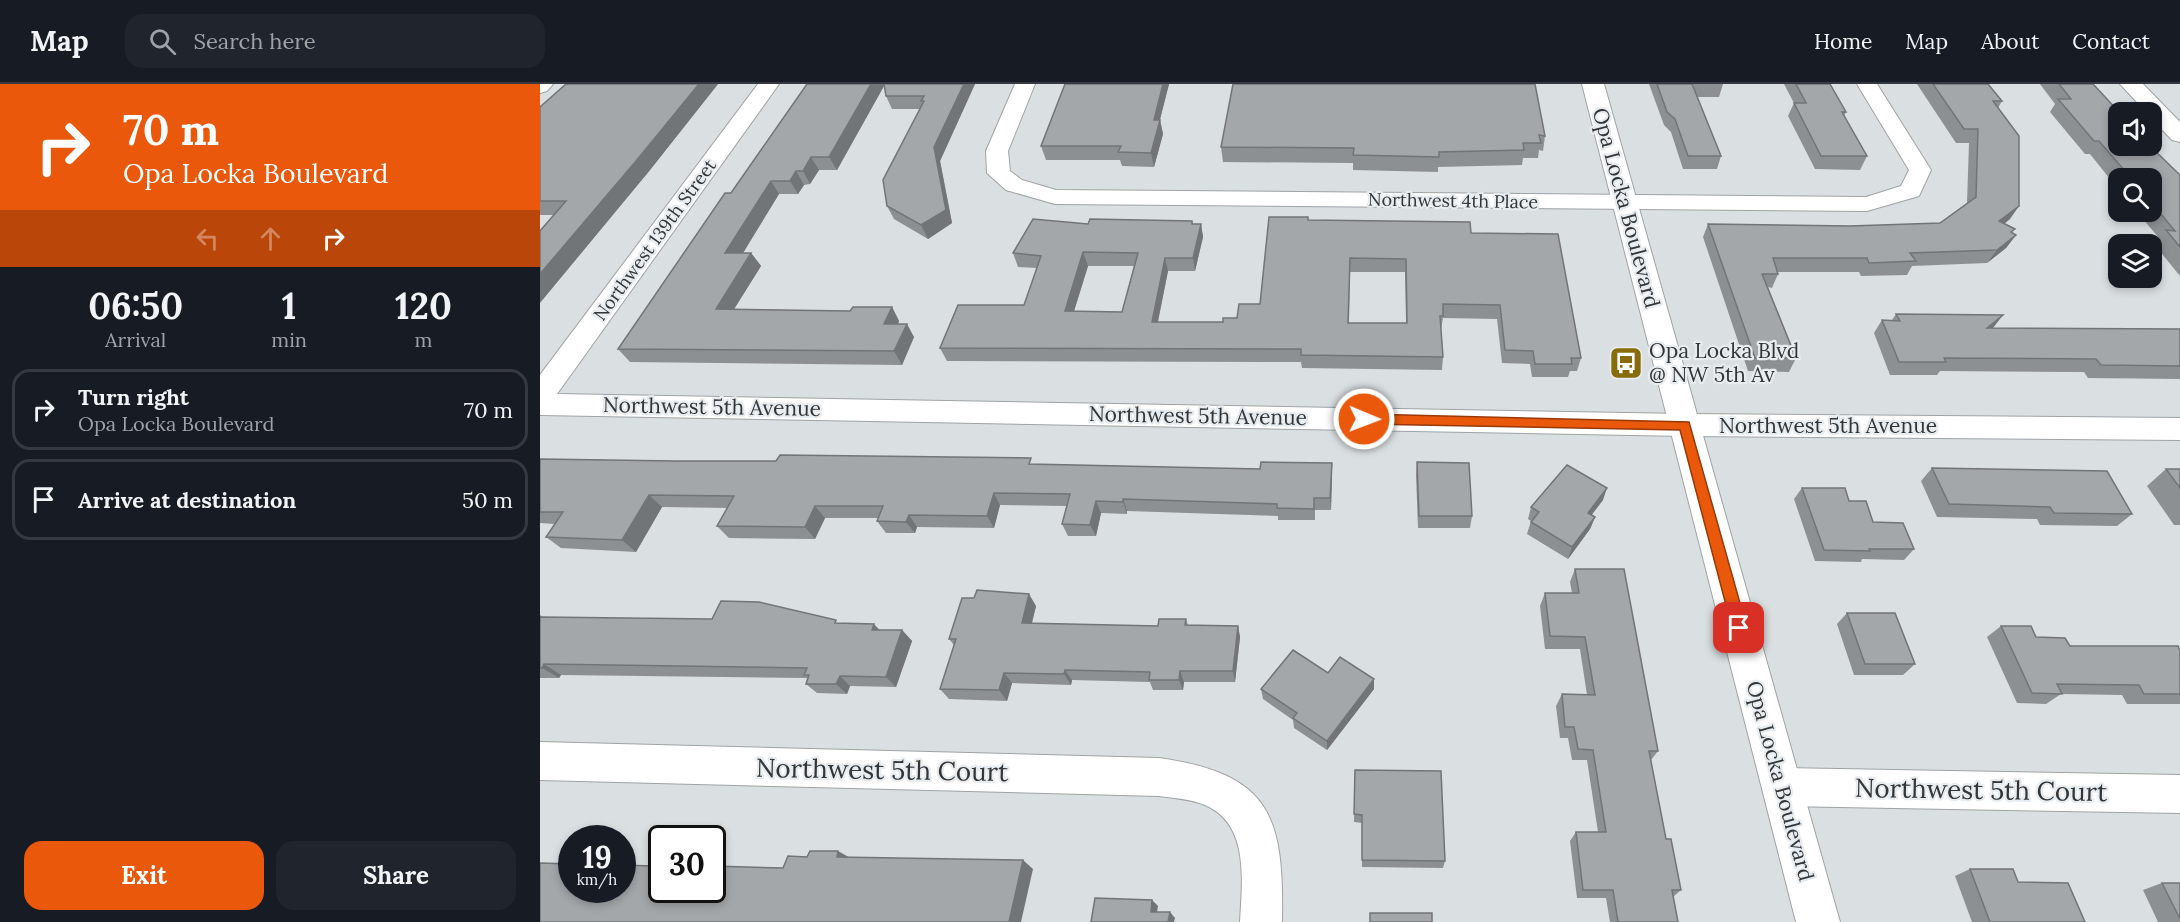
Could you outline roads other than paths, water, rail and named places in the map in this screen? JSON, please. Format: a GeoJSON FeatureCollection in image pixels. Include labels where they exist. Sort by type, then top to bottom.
{"type":"FeatureCollection","features":[{"type":"Feature","properties":{"kind":"main road","name":"Opa Locka Boulevard"},"geometry":{"type":"LineString","coordinates":[[1593,84],[1818,922]]}},
{"type":"Feature","properties":{"kind":"main road"},"geometry":{"type":"LineString","coordinates":[[2131,84],[2180,135]]}},
{"type":"Feature","properties":{"kind":"street","name":"Northwest 139th Street"},"geometry":{"type":"LineString","coordinates":[[540,396],[769,84]]}},
{"type":"Feature","properties":{"kind":"street","name":"Northwest 4th Place"},"geometry":{"type":"LineString","coordinates":[[1025,84],[996,151],[999,173],[1014,185],[1055,197],[1867,204],[1911,191],[1920,170],[1867,84]]}},
{"type":"Feature","properties":{"kind":"street","name":"Northwest 5th Avenue"},"geometry":{"type":"LineString","coordinates":[[540,404],[1685,425],[2180,429]]}},
{"type":"Feature","properties":{"kind":"street","name":"Northwest 5th Court"},"geometry":{"type":"LineString","coordinates":[[540,761],[1159,777],[1200,783],[1222,791],[1246,811],[1255,829],[1263,876],[1261,922]]}},
{"type":"Feature","properties":{"kind":"street","name":"Northwest 5th Court"},"geometry":{"type":"LineString","coordinates":[[1782,787],[2180,794]]}},
{"type":"Feature","properties":{"kind":"place","name":"Opa Locka Blvd @ NW 5th Av"},"geometry":{"type":"Point","coordinates":[1626,363]}}]}
